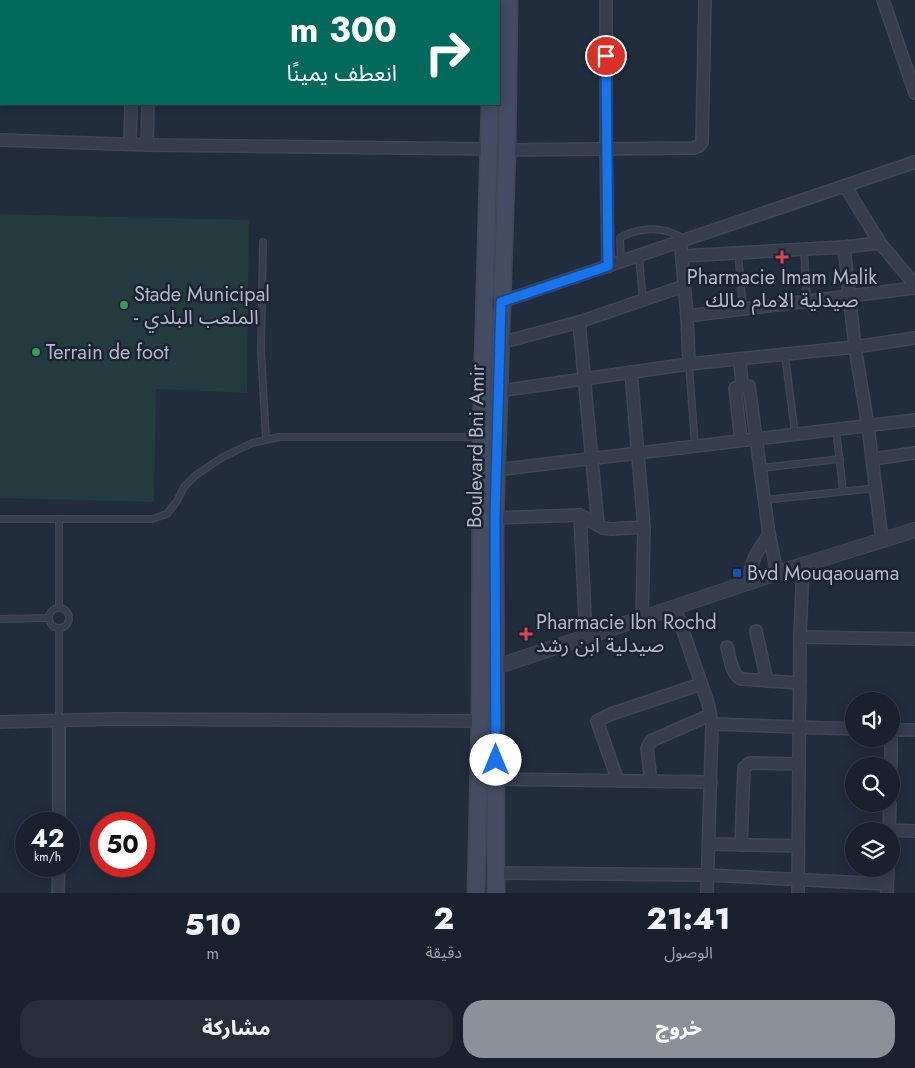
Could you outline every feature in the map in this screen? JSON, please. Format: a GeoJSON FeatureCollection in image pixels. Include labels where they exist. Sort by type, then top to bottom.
{"type":"FeatureCollection","features":[{"type":"Feature","properties":{"kind":"main road","name":"Boulevard Bni Amir"},"geometry":{"type":"LineString","coordinates":[[476,893],[488,721],[496,667],[495,518],[507,150],[509,0]]}},
{"type":"Feature","properties":{"kind":"main road","name":"Boulevard Bni Amir"},"geometry":{"type":"LineString","coordinates":[[490,105],[481,437],[479,669],[496,779],[496,893]]}},
{"type":"Feature","properties":{"kind":"street"},"geometry":{"type":"LineString","coordinates":[[606,0],[608,266]]}},
{"type":"Feature","properties":{"kind":"street"},"geometry":{"type":"LineString","coordinates":[[507,150],[693,148],[699,146],[702,142],[705,0]]}},
{"type":"Feature","properties":{"kind":"street"},"geometry":{"type":"LineString","coordinates":[[883,0],[915,93]]}},
{"type":"Feature","properties":{"kind":"street"},"geometry":{"type":"LineString","coordinates":[[130,144],[131,105]]}},
{"type":"Feature","properties":{"kind":"street"},"geometry":{"type":"LineString","coordinates":[[148,105],[148,145]]}},
{"type":"Feature","properties":{"kind":"street"},"geometry":{"type":"LineString","coordinates":[[0,140],[148,145],[489,149]]}},
{"type":"Feature","properties":{"kind":"street"},"geometry":{"type":"LineString","coordinates":[[484,304],[501,302],[915,162]]}},
{"type":"Feature","properties":{"kind":"street"},"geometry":{"type":"LineString","coordinates":[[845,186],[880,243],[915,287]]}},
{"type":"Feature","properties":{"kind":"street"},"geometry":{"type":"LineString","coordinates":[[683,241],[682,256],[689,364]]}},
{"type":"Feature","properties":{"kind":"street"},"geometry":{"type":"LineString","coordinates":[[682,256],[844,248],[880,243]]}},
{"type":"Feature","properties":{"kind":"street"},"geometry":{"type":"LineString","coordinates":[[844,248],[855,347],[873,459],[882,540]]}},
{"type":"Feature","properties":{"kind":"street"},"geometry":{"type":"LineString","coordinates":[[500,343],[579,322],[684,286]]}},
{"type":"Feature","properties":{"kind":"street"},"geometry":{"type":"LineString","coordinates":[[687,316],[915,287]]}},
{"type":"Feature","properties":{"kind":"street"},"geometry":{"type":"LineString","coordinates":[[579,322],[598,525]]}},
{"type":"Feature","properties":{"kind":"street"},"geometry":{"type":"LineString","coordinates":[[498,392],[689,364],[855,347],[915,338]]}},
{"type":"Feature","properties":{"kind":"street"},"geometry":{"type":"LineString","coordinates":[[740,360],[742,387]]}},
{"type":"Feature","properties":{"kind":"street"},"geometry":{"type":"LineString","coordinates":[[631,372],[644,527],[642,620]]}},
{"type":"Feature","properties":{"kind":"street"},"geometry":{"type":"LineString","coordinates":[[741,440],[735,388],[749,386],[769,534],[777,573]]}},
{"type":"Feature","properties":{"kind":"street"},"geometry":{"type":"LineString","coordinates":[[496,470],[915,420]]}},
{"type":"Feature","properties":{"kind":"street"},"geometry":{"type":"LineString","coordinates":[[873,459],[915,453]]}},
{"type":"Feature","properties":{"kind":"street"},"geometry":{"type":"LineString","coordinates":[[495,518],[580,515],[598,525],[612,529],[644,527]]}},
{"type":"Feature","properties":{"kind":"street"},"geometry":{"type":"LineString","coordinates":[[580,515],[586,638]]}},
{"type":"Feature","properties":{"kind":"street"},"geometry":{"type":"LineString","coordinates":[[479,669],[496,667],[642,620],[777,573],[915,530]]}},
{"type":"Feature","properties":{"kind":"street"},"geometry":{"type":"LineString","coordinates":[[746,584],[755,556],[769,534]]}},
{"type":"Feature","properties":{"kind":"street"},"geometry":{"type":"LineString","coordinates":[[798,893],[798,764],[803,565]]}},
{"type":"Feature","properties":{"kind":"street"},"geometry":{"type":"LineString","coordinates":[[675,608],[702,684],[711,720],[707,893]]}},
{"type":"Feature","properties":{"kind":"street"},"geometry":{"type":"LineString","coordinates":[[756,631],[767,680]]}},
{"type":"Feature","properties":{"kind":"street"},"geometry":{"type":"LineString","coordinates":[[800,637],[915,639]]}},
{"type":"Feature","properties":{"kind":"street"},"geometry":{"type":"LineString","coordinates":[[727,647],[736,677],[741,679],[800,683]]}},
{"type":"Feature","properties":{"kind":"street"},"geometry":{"type":"LineString","coordinates":[[618,781],[597,721],[611,714],[702,684]]}},
{"type":"Feature","properties":{"kind":"street"},"geometry":{"type":"LineString","coordinates":[[651,781],[648,748],[651,741],[711,720],[799,728],[845,729]]}},
{"type":"Feature","properties":{"kind":"street"},"geometry":{"type":"LineString","coordinates":[[59,721],[59,812]]}},
{"type":"Feature","properties":{"kind":"street"},"geometry":{"type":"LineString","coordinates":[[0,722],[488,721]]}},
{"type":"Feature","properties":{"kind":"street"},"geometry":{"type":"LineString","coordinates":[[900,731],[915,730]]}},
{"type":"Feature","properties":{"kind":"street"},"geometry":{"type":"LineString","coordinates":[[741,845],[744,768],[746,765],[750,763],[798,764]]}},
{"type":"Feature","properties":{"kind":"street"},"geometry":{"type":"LineString","coordinates":[[496,779],[711,782]]}},
{"type":"Feature","properties":{"kind":"street"},"geometry":{"type":"LineString","coordinates":[[900,830],[915,831]]}},
{"type":"Feature","properties":{"kind":"street"},"geometry":{"type":"LineString","coordinates":[[709,844],[798,846]]}},
{"type":"Feature","properties":{"kind":"street"},"geometry":{"type":"LineString","coordinates":[[496,873],[707,875],[798,880],[887,888]]}},
{"type":"Feature","properties":{"kind":"street"},"geometry":{"type":"LineString","coordinates":[[58,877],[58,893]]}},
{"type":"Feature","properties":{"kind":"lane"},"geometry":{"type":"LineString","coordinates":[[621,262],[620,238],[627,234],[645,230],[666,230],[683,241]]}},
{"type":"Feature","properties":{"kind":"lane"},"geometry":{"type":"LineString","coordinates":[[263,242],[261,350],[266,440]]}},
{"type":"Feature","properties":{"kind":"lane"},"geometry":{"type":"LineString","coordinates":[[804,249],[807,302]]}},
{"type":"Feature","properties":{"kind":"lane"},"geometry":{"type":"LineString","coordinates":[[738,252],[743,309]]}},
{"type":"Feature","properties":{"kind":"lane"},"geometry":{"type":"LineString","coordinates":[[639,256],[643,301]]}},
{"type":"Feature","properties":{"kind":"lane"},"geometry":{"type":"LineString","coordinates":[[785,355],[795,434]]}},
{"type":"Feature","properties":{"kind":"lane"},"geometry":{"type":"LineString","coordinates":[[689,364],[695,446]]}},
{"type":"Feature","properties":{"kind":"lane"},"geometry":{"type":"LineString","coordinates":[[836,429],[843,492]]}},
{"type":"Feature","properties":{"kind":"lane"},"geometry":{"type":"LineString","coordinates":[[0,519],[152,519],[167,514],[177,501],[184,487],[196,475],[252,443],[279,437],[481,437]]}},
{"type":"Feature","properties":{"kind":"lane"},"geometry":{"type":"LineString","coordinates":[[761,468],[840,459]]}},
{"type":"Feature","properties":{"kind":"lane"},"geometry":{"type":"LineString","coordinates":[[765,500],[876,488]]}},
{"type":"Feature","properties":{"kind":"lane"},"geometry":{"type":"LineString","coordinates":[[59,519],[59,608]]}},
{"type":"Feature","properties":{"kind":"lane"},"geometry":{"type":"LineString","coordinates":[[59,608],[66,611],[70,618],[66,626],[59,628],[52,625],[49,618],[52,611],[59,608]]}},
{"type":"Feature","properties":{"kind":"lane"},"geometry":{"type":"LineString","coordinates":[[0,619],[49,618]]}},
{"type":"Feature","properties":{"kind":"lane"},"geometry":{"type":"LineString","coordinates":[[59,628],[59,721]]}},
{"type":"Feature","properties":{"kind":"green space","name":"Stade Municipal - الملعب البلدي"},"geometry":{"type":"Polygon","coordinates":[[[0,214],[249,220],[247,393],[156,389],[154,502],[0,498],[0,214]]]}},
{"type":"Feature","properties":{"kind":"place","name":"Pharmacie Imam Malik صيدلية الامام مالك"},"geometry":{"type":"Point","coordinates":[782,257]}},
{"type":"Feature","properties":{"kind":"place","name":"Stade Municipal - الملعب البلدي"},"geometry":{"type":"Point","coordinates":[124,305]}},
{"type":"Feature","properties":{"kind":"place","name":"Terrain de foot"},"geometry":{"type":"Point","coordinates":[36,352]}},
{"type":"Feature","properties":{"kind":"place","name":"Bvd Mouqaouama"},"geometry":{"type":"Point","coordinates":[737,573]}},
{"type":"Feature","properties":{"kind":"place","name":"Pharmacie Ibn Rochd صيدلية ابن رشد"},"geometry":{"type":"Point","coordinates":[526,634]}},
{"type":"Feature","properties":{"kind":"route"},"geometry":{"type":"LineString","coordinates":[[496,760],[495,518],[501,302],[608,266],[606,56]]}}]}
